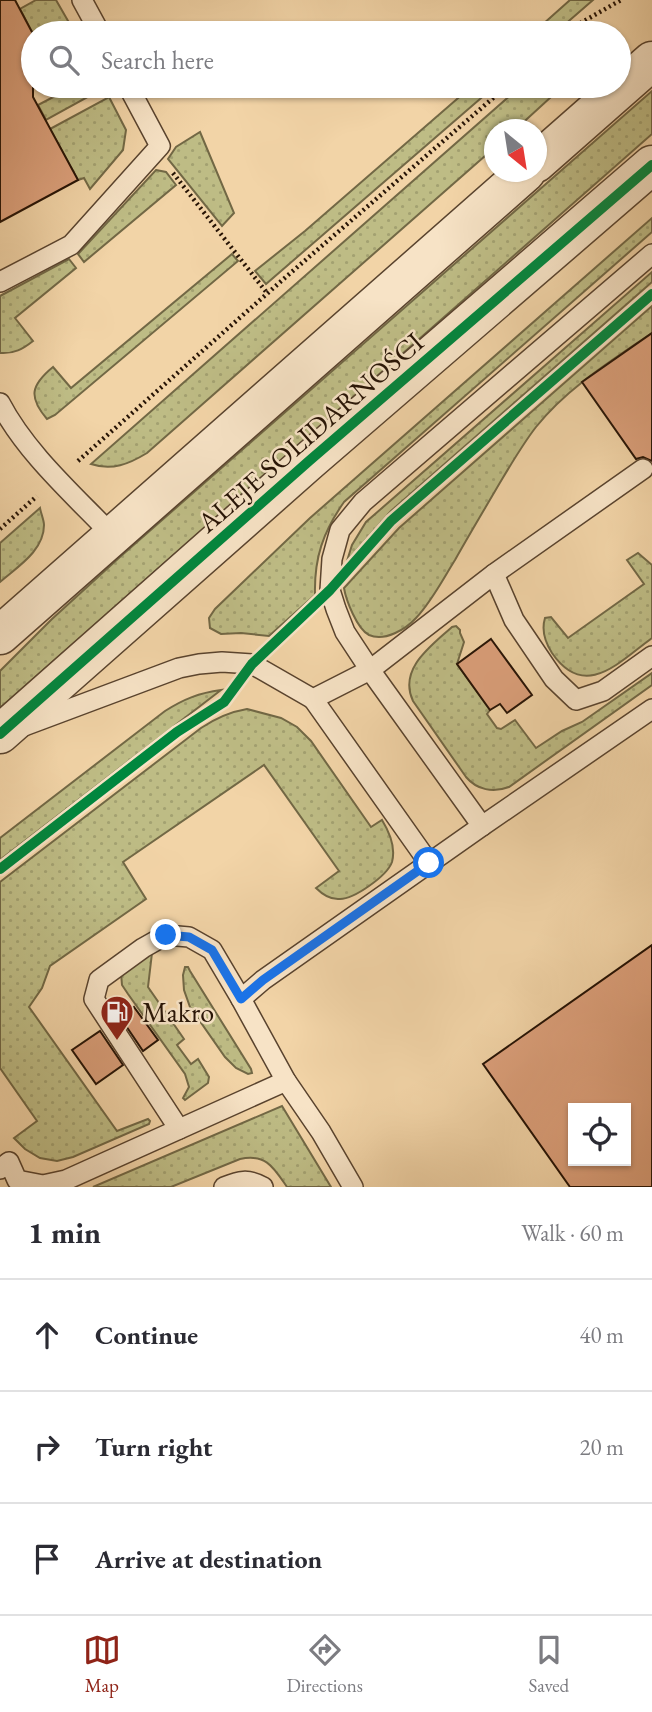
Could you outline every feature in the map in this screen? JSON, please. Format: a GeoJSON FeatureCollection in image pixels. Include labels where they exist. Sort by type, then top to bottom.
{"type":"FeatureCollection","features":[{"type":"Feature","properties":{"kind":"street"},"geometry":{"type":"LineString","coordinates":[[631,80],[652,61]]}},
{"type":"Feature","properties":{"kind":"street"},"geometry":{"type":"LineString","coordinates":[[547,154],[610,98]]}},
{"type":"Feature","properties":{"kind":"street","name":"ALEJE SOLIDARNOŚCI"},"geometry":{"type":"LineString","coordinates":[[0,735],[330,443],[652,165]]}},
{"type":"Feature","properties":{"kind":"street","name":"ALEJE SOLIDARNOŚCI"},"geometry":{"type":"LineString","coordinates":[[0,635],[515,182]]}},
{"type":"Feature","properties":{"kind":"lane"},"geometry":{"type":"LineString","coordinates":[[82,0],[93,21]]}},
{"type":"Feature","properties":{"kind":"lane"},"geometry":{"type":"LineString","coordinates":[[0,282],[71,245],[160,146],[134,98]]}},
{"type":"Feature","properties":{"kind":"lane"},"geometry":{"type":"LineString","coordinates":[[481,826],[345,632],[330,590],[332,559],[340,530],[363,502],[652,254]]}},
{"type":"Feature","properties":{"kind":"lane"},"geometry":{"type":"LineString","coordinates":[[3,417],[113,536]]}},
{"type":"Feature","properties":{"kind":"lane"},"geometry":{"type":"LineString","coordinates":[[313,699],[370,670],[494,574],[643,469]]}},
{"type":"Feature","properties":{"kind":"lane"},"geometry":{"type":"LineString","coordinates":[[494,574],[514,620],[554,679],[576,700],[603,691],[652,656]]}},
{"type":"Feature","properties":{"kind":"lane"},"geometry":{"type":"LineString","coordinates":[[0,735],[179,668],[199,664],[252,664],[313,699],[429,863]]}},
{"type":"Feature","properties":{"kind":"lane"},"geometry":{"type":"LineString","coordinates":[[241,999],[263,980],[481,826],[652,709]]}},
{"type":"Feature","properties":{"kind":"lane"},"geometry":{"type":"LineString","coordinates":[[179,1129],[94,999],[99,979],[166,935],[189,937],[212,950],[286,1081],[321,1132],[353,1187]]}},
{"type":"Feature","properties":{"kind":"lane"},"geometry":{"type":"LineString","coordinates":[[0,1169],[9,1163],[18,1180],[43,1185],[66,1180],[286,1081]]}},
{"type":"Feature","properties":{"kind":"lane"},"geometry":{"type":"LineString","coordinates":[[223,1187],[240,1181],[253,1181],[264,1187]]}},
{"type":"Feature","properties":{"kind":"path"},"geometry":{"type":"LineString","coordinates":[[584,21],[621,0]]}},
{"type":"Feature","properties":{"kind":"path"},"geometry":{"type":"LineString","coordinates":[[0,529],[493,98]]}},
{"type":"Feature","properties":{"kind":"path"},"geometry":{"type":"LineString","coordinates":[[155,151],[267,293]]}},
{"type":"Feature","properties":{"kind":"shaded area"},"geometry":{"type":"Polygon","coordinates":[[[36,0],[56,0],[68,21],[26,21],[20,9],[36,0]]]}},
{"type":"Feature","properties":{"kind":"shaded area"},"geometry":{"type":"Polygon","coordinates":[[[570,0],[593,0],[569,21],[546,21],[570,0]]]}},
{"type":"Feature","properties":{"kind":"shaded area"},"geometry":{"type":"Polygon","coordinates":[[[652,91],[652,134],[0,708],[0,671],[52,619],[652,91]]]}},
{"type":"Feature","properties":{"kind":"shaded area"},"geometry":{"type":"Polygon","coordinates":[[[51,98],[86,98],[46,120],[38,105],[51,98]]]}},
{"type":"Feature","properties":{"kind":"shaded area"},"geometry":{"type":"Polygon","coordinates":[[[110,98],[126,130],[123,150],[90,189],[84,178],[78,180],[50,129],[110,98]]]}},
{"type":"Feature","properties":{"kind":"shaded area"},"geometry":{"type":"Polygon","coordinates":[[[458,98],[481,98],[266,284],[255,271],[458,98]]]}},
{"type":"Feature","properties":{"kind":"shaded area"},"geometry":{"type":"Polygon","coordinates":[[[507,98],[550,98],[527,119],[484,119],[484,157],[147,453],[120,465],[91,464],[507,98]]]}},
{"type":"Feature","properties":{"kind":"shaded area"},"geometry":{"type":"Polygon","coordinates":[[[200,132],[234,213],[222,226],[168,159],[176,147],[200,132]]]}},
{"type":"Feature","properties":{"kind":"shaded area"},"geometry":{"type":"Polygon","coordinates":[[[156,170],[166,172],[176,185],[84,262],[78,254],[156,170]]]}},
{"type":"Feature","properties":{"kind":"shaded area"},"geometry":{"type":"Polygon","coordinates":[[[652,218],[652,232],[344,502],[330,524],[321,546],[316,569],[315,595],[269,636],[221,634],[210,628],[209,618],[215,609],[310,518],[652,218]]]}},
{"type":"Feature","properties":{"kind":"shaded area"},"geometry":{"type":"Polygon","coordinates":[[[232,254],[238,261],[47,419],[37,404],[35,392],[40,380],[53,367],[71,388],[232,254]]]}},
{"type":"Feature","properties":{"kind":"shaded area"},"geometry":{"type":"Polygon","coordinates":[[[69,259],[76,268],[15,318],[33,341],[10,353],[0,353],[0,296],[69,259]]]}},
{"type":"Feature","properties":{"kind":"shaded area"},"geometry":{"type":"Polygon","coordinates":[[[652,272],[652,282],[391,511],[347,561],[352,545],[366,522],[652,272]]]}},
{"type":"Feature","properties":{"kind":"shaded area"},"geometry":{"type":"Polygon","coordinates":[[[652,306],[652,333],[561,400],[536,427],[437,590],[416,618],[388,636],[375,637],[365,632],[353,614],[344,588],[399,528],[652,306]]]}},
{"type":"Feature","properties":{"kind":"shaded area"},"geometry":{"type":"Polygon","coordinates":[[[40,508],[44,525],[40,543],[28,558],[0,582],[0,543],[40,508]]]}},
{"type":"Feature","properties":{"kind":"shaded area"},"geometry":{"type":"Polygon","coordinates":[[[638,553],[652,565],[652,638],[602,673],[589,676],[577,674],[564,667],[546,641],[545,618],[551,617],[568,638],[644,584],[627,560],[638,553]]]}},
{"type":"Feature","properties":{"kind":"shaded area"},"geometry":{"type":"Polygon","coordinates":[[[456,626],[464,642],[457,664],[490,710],[487,714],[497,728],[501,729],[515,720],[536,748],[582,722],[652,673],[652,685],[509,787],[486,789],[475,785],[466,777],[413,701],[410,689],[413,669],[419,659],[456,626]]]}},
{"type":"Feature","properties":{"kind":"shaded area"},"geometry":{"type":"Polygon","coordinates":[[[221,690],[0,860],[0,838],[165,711],[192,697],[221,690]]]}},
{"type":"Feature","properties":{"kind":"shaded area"},"geometry":{"type":"Polygon","coordinates":[[[247,709],[281,718],[297,727],[311,741],[371,827],[382,820],[392,840],[392,862],[377,880],[346,898],[330,898],[321,892],[316,888],[339,871],[264,765],[123,862],[146,899],[50,966],[42,988],[29,1007],[117,1131],[148,1119],[150,1121],[149,1124],[73,1157],[57,1161],[40,1158],[14,1138],[37,1121],[0,1068],[0,882],[201,728],[223,716],[247,709]]]}},
{"type":"Feature","properties":{"kind":"shaded area"},"geometry":{"type":"Polygon","coordinates":[[[152,953],[148,987],[184,1039],[177,1045],[191,1064],[198,1059],[209,1077],[208,1083],[185,1100],[183,1098],[189,1087],[185,1074],[122,985],[121,973],[152,953]]]}},
{"type":"Feature","properties":{"kind":"shaded area"},"geometry":{"type":"Polygon","coordinates":[[[185,967],[188,967],[252,1073],[248,1074],[236,1068],[225,1057],[190,1007],[184,990],[185,967]]]}},
{"type":"Feature","properties":{"kind":"shaded area"},"geometry":{"type":"Polygon","coordinates":[[[282,1106],[331,1187],[287,1187],[263,1160],[249,1158],[240,1159],[171,1187],[93,1187],[282,1106]]]}},
{"type":"Feature","properties":{"kind":"building"},"geometry":{"type":"Polygon","coordinates":[[[0,0],[15,0],[26,21],[21,21],[21,98],[34,98],[78,180],[0,222],[0,0]]]}},
{"type":"Feature","properties":{"kind":"building"},"geometry":{"type":"Polygon","coordinates":[[[652,333],[652,461],[643,457],[636,459],[582,382],[652,333]]]}},
{"type":"Feature","properties":{"kind":"building"},"geometry":{"type":"Polygon","coordinates":[[[491,639],[532,695],[507,713],[500,704],[490,710],[457,664],[491,639]]]}},
{"type":"Feature","properties":{"kind":"building"},"geometry":{"type":"Polygon","coordinates":[[[652,945],[652,1187],[570,1187],[483,1064],[652,945]]]}},
{"type":"Feature","properties":{"kind":"building"},"geometry":{"type":"Polygon","coordinates":[[[134,1007],[158,1040],[143,1051],[120,1017],[134,1007]]]}},
{"type":"Feature","properties":{"kind":"building"},"geometry":{"type":"Polygon","coordinates":[[[100,1031],[123,1065],[96,1084],[72,1050],[100,1031]]]}},
{"type":"Feature","properties":{"kind":"cycle path"},"geometry":{"type":"LineString","coordinates":[[0,734],[309,461],[652,165]]}},
{"type":"Feature","properties":{"kind":"cycle path"},"geometry":{"type":"LineString","coordinates":[[0,869],[177,732],[224,702],[252,664],[330,590],[391,521],[652,294]]}},
{"type":"Feature","properties":{"kind":"place","name":"Makro"},"geometry":{"type":"Point","coordinates":[117,1042]}},
{"type":"Feature","properties":{"kind":"route"},"geometry":{"type":"LineString","coordinates":[[166,935],[189,937],[212,950],[241,999],[263,980],[429,863]]}}]}
